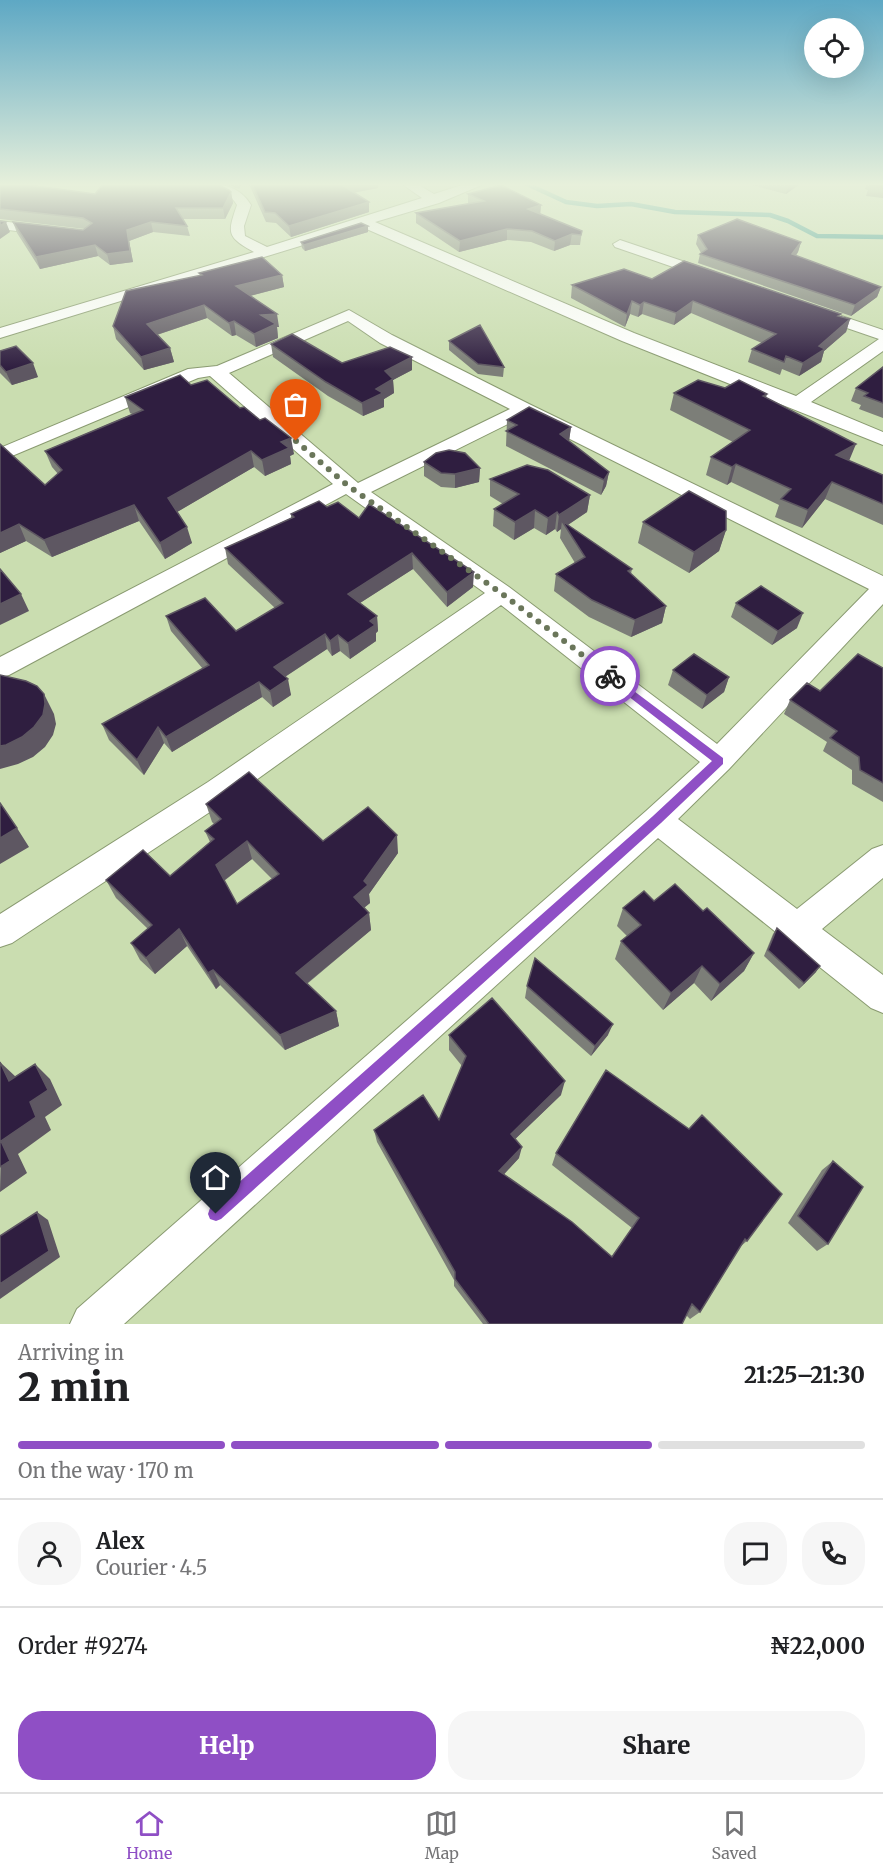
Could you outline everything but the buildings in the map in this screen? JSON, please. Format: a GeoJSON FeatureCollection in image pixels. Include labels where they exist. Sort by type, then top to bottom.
{"type":"FeatureCollection","features":[{"type":"Feature","properties":{"kind":"street"},"geometry":{"type":"LineString","coordinates":[[254,246],[267,253]]}},
{"type":"Feature","properties":{"kind":"street"},"geometry":{"type":"LineString","coordinates":[[0,333],[289,246]]}},
{"type":"Feature","properties":{"kind":"street"},"geometry":{"type":"LineString","coordinates":[[418,246],[628,337],[798,403],[883,439]]}},
{"type":"Feature","properties":{"kind":"street"},"geometry":{"type":"LineString","coordinates":[[625,246],[729,282]]}},
{"type":"Feature","properties":{"kind":"street"},"geometry":{"type":"LineString","coordinates":[[795,305],[883,335]]}},
{"type":"Feature","properties":{"kind":"street"},"geometry":{"type":"LineString","coordinates":[[92,1324],[657,820],[719,761],[883,588],[386,339],[349,315],[217,372]]}},
{"type":"Feature","properties":{"kind":"street"},"geometry":{"type":"LineString","coordinates":[[798,403],[883,343]]}},
{"type":"Feature","properties":{"kind":"street"},"geometry":{"type":"LineString","coordinates":[[0,455],[194,373],[209,370],[217,372],[352,488],[501,593],[719,761]]}},
{"type":"Feature","properties":{"kind":"street"},"geometry":{"type":"LineString","coordinates":[[0,668],[352,488],[524,409]]}},
{"type":"Feature","properties":{"kind":"street"},"geometry":{"type":"LineString","coordinates":[[0,932],[218,791],[501,593]]}},
{"type":"Feature","properties":{"kind":"street"},"geometry":{"type":"LineString","coordinates":[[657,820],[883,996]]}},
{"type":"Feature","properties":{"kind":"street"},"geometry":{"type":"LineString","coordinates":[[796,930],[883,859]]}},
{"type":"Feature","properties":{"kind":"way so far"},"geometry":{"type":"LineString","coordinates":[[296,441],[347,485],[501,593],[610,676]]}},
{"type":"Feature","properties":{"kind":"route"},"geometry":{"type":"LineString","coordinates":[[216,1214],[657,820],[719,761],[610,676]]}}]}
